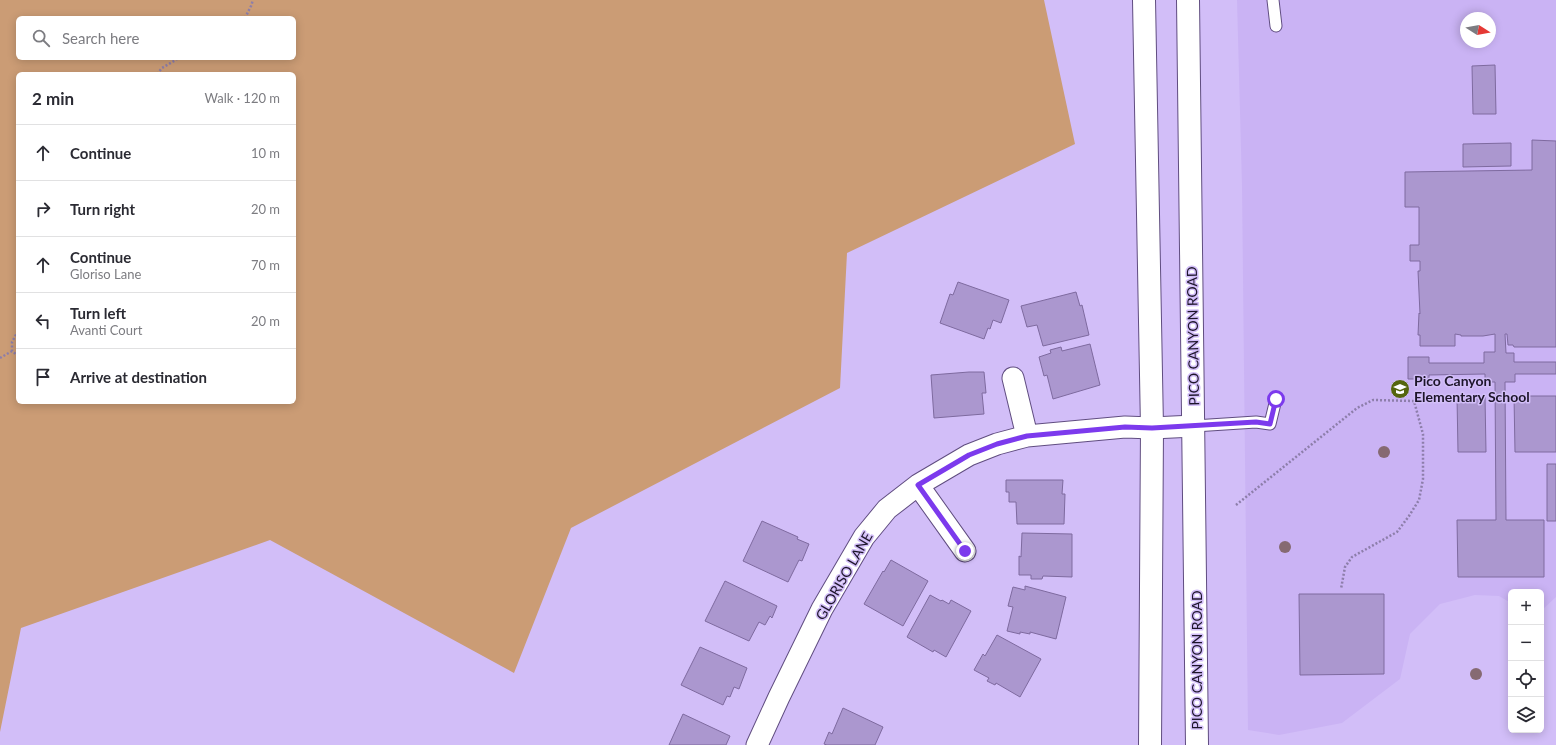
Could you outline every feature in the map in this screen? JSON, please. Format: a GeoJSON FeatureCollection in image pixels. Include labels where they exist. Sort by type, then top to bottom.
{"type":"FeatureCollection","features":[{"type":"Feature","properties":{"kind":"main road"},"geometry":{"type":"LineString","coordinates":[[1144,0],[1152,428],[1150,745]]}},
{"type":"Feature","properties":{"kind":"main road","name":"PICO CANYON ROAD"},"geometry":{"type":"LineString","coordinates":[[1188,0],[1197,745]]}},
{"type":"Feature","properties":{"kind":"street"},"geometry":{"type":"LineString","coordinates":[[1013,378],[1027,436]]}},
{"type":"Feature","properties":{"kind":"street","name":"GLORISO LANE"},"geometry":{"type":"LineString","coordinates":[[757,745],[822,609],[864,537],[887,509],[918,485],[969,455],[997,444],[1027,436],[1125,427],[1152,428],[1194,426]]}},
{"type":"Feature","properties":{"kind":"street"},"geometry":{"type":"LineString","coordinates":[[918,485],[965,551]]}},
{"type":"Feature","properties":{"kind":"lane"},"geometry":{"type":"LineString","coordinates":[[1273,0],[1276,26]]}},
{"type":"Feature","properties":{"kind":"lane"},"geometry":{"type":"LineString","coordinates":[[1194,426],[1256,422],[1270,424],[1276,399]]}},
{"type":"Feature","properties":{"kind":"path"},"geometry":{"type":"LineString","coordinates":[[246,16],[252,6],[253,0]]}},
{"type":"Feature","properties":{"kind":"path"},"geometry":{"type":"LineString","coordinates":[[159,72],[162,68],[176,60]]}},
{"type":"Feature","properties":{"kind":"path"},"geometry":{"type":"LineString","coordinates":[[16,335],[12,342],[12,350],[16,354]]}},
{"type":"Feature","properties":{"kind":"path"},"geometry":{"type":"LineString","coordinates":[[0,358],[12,350]]}},
{"type":"Feature","properties":{"kind":"path"},"geometry":{"type":"LineString","coordinates":[[1236,505],[1357,408],[1373,400],[1414,401],[1423,434],[1423,480],[1419,500],[1397,532],[1352,557],[1345,567],[1341,588]]}},
{"type":"Feature","properties":{"kind":"shaded area"},"geometry":{"type":"Polygon","coordinates":[[[0,0],[1044,0],[1075,144],[847,253],[840,388],[571,528],[514,673],[270,540],[21,628],[0,732],[0,0]]]}},
{"type":"Feature","properties":{"kind":"shaded area","name":"Pico Canyon Elementary School"},"geometry":{"type":"Polygon","coordinates":[[[1237,0],[1556,0],[1556,597],[1544,608],[1544,589],[1508,589],[1508,601],[1499,596],[1475,595],[1440,604],[1410,634],[1400,679],[1342,723],[1279,735],[1248,730],[1242,186],[1237,0]]]}},
{"type":"Feature","properties":{"kind":"building"},"geometry":{"type":"Polygon","coordinates":[[[1495,65],[1496,114],[1473,114],[1472,66],[1495,65]]]}},
{"type":"Feature","properties":{"kind":"building"},"geometry":{"type":"Polygon","coordinates":[[[1532,140],[1556,141],[1556,347],[1514,347],[1513,345],[1508,345],[1507,334],[1505,334],[1506,353],[1514,353],[1514,362],[1556,362],[1556,374],[1515,374],[1515,382],[1505,382],[1506,520],[1544,520],[1544,577],[1458,577],[1457,520],[1496,520],[1495,382],[1485,382],[1485,374],[1429,375],[1429,379],[1408,379],[1408,357],[1429,357],[1429,363],[1484,363],[1484,352],[1495,352],[1495,334],[1483,336],[1461,336],[1455,334],[1455,346],[1420,346],[1420,335],[1418,335],[1419,313],[1420,314],[1418,271],[1420,271],[1420,261],[1410,261],[1410,245],[1419,245],[1419,207],[1405,207],[1405,172],[1532,170],[1532,140]]]}},
{"type":"Feature","properties":{"kind":"building"},"geometry":{"type":"Polygon","coordinates":[[[1511,143],[1511,166],[1463,167],[1463,144],[1511,143]]]}},
{"type":"Feature","properties":{"kind":"building"},"geometry":{"type":"Polygon","coordinates":[[[958,282],[1009,300],[1001,323],[993,320],[984,339],[940,323],[950,294],[953,295],[958,282]]]}},
{"type":"Feature","properties":{"kind":"building"},"geometry":{"type":"Polygon","coordinates":[[[1076,292],[1080,306],[1082,305],[1089,335],[1043,346],[1037,325],[1027,327],[1021,306],[1076,292]]]}},
{"type":"Feature","properties":{"kind":"building"},"geometry":{"type":"Polygon","coordinates":[[[1090,344],[1100,385],[1053,399],[1047,375],[1044,376],[1039,357],[1051,353],[1050,350],[1061,347],[1062,351],[1090,344]]]}},
{"type":"Feature","properties":{"kind":"building"},"geometry":{"type":"Polygon","coordinates":[[[984,372],[986,393],[982,393],[984,414],[934,418],[931,375],[984,372]]]}},
{"type":"Feature","properties":{"kind":"building"},"geometry":{"type":"Polygon","coordinates":[[[1514,396],[1556,396],[1556,452],[1515,452],[1514,396]]]}},
{"type":"Feature","properties":{"kind":"building"},"geometry":{"type":"Polygon","coordinates":[[[1457,397],[1485,397],[1486,452],[1458,452],[1457,397]]]}},
{"type":"Feature","properties":{"kind":"building"},"geometry":{"type":"Polygon","coordinates":[[[1547,464],[1556,464],[1556,521],[1547,521],[1547,464]]]}},
{"type":"Feature","properties":{"kind":"building"},"geometry":{"type":"Polygon","coordinates":[[[1006,480],[1063,480],[1062,494],[1065,494],[1064,524],[1017,524],[1016,502],[1009,502],[1009,492],[1006,492],[1006,480]]]}},
{"type":"Feature","properties":{"kind":"building"},"geometry":{"type":"Polygon","coordinates":[[[762,521],[798,537],[797,539],[809,544],[802,561],[799,560],[788,582],[743,561],[762,521]]]}},
{"type":"Feature","properties":{"kind":"building"},"geometry":{"type":"Polygon","coordinates":[[[1022,533],[1072,534],[1072,577],[1043,576],[1042,579],[1031,579],[1031,575],[1019,575],[1019,556],[1021,557],[1022,533]]]}},
{"type":"Feature","properties":{"kind":"building"},"geometry":{"type":"Polygon","coordinates":[[[891,560],[928,581],[903,626],[864,604],[891,560]]]}},
{"type":"Feature","properties":{"kind":"building"},"geometry":{"type":"Polygon","coordinates":[[[725,581],[777,606],[772,618],[770,616],[765,625],[759,622],[749,641],[705,621],[725,581]]]}},
{"type":"Feature","properties":{"kind":"building"},"geometry":{"type":"Polygon","coordinates":[[[1025,586],[1066,597],[1056,639],[1030,632],[1030,634],[1020,632],[1020,634],[1007,631],[1013,607],[1008,606],[1013,587],[1025,590],[1025,586]]]}},
{"type":"Feature","properties":{"kind":"building"},"geometry":{"type":"Polygon","coordinates":[[[1299,594],[1384,594],[1384,674],[1300,675],[1299,594]]]}},
{"type":"Feature","properties":{"kind":"building"},"geometry":{"type":"Polygon","coordinates":[[[930,595],[949,604],[951,600],[971,611],[946,657],[934,650],[933,652],[907,637],[930,595]]]}},
{"type":"Feature","properties":{"kind":"building"},"geometry":{"type":"Polygon","coordinates":[[[997,635],[1041,659],[1020,697],[996,683],[995,685],[987,681],[989,678],[974,670],[983,654],[985,656],[997,635]]]}},
{"type":"Feature","properties":{"kind":"building"},"geometry":{"type":"Polygon","coordinates":[[[700,647],[747,668],[739,689],[734,687],[730,697],[727,696],[723,705],[681,685],[700,647]]]}},
{"type":"Feature","properties":{"kind":"building"},"geometry":{"type":"Polygon","coordinates":[[[843,708],[883,727],[875,745],[824,744],[829,732],[832,734],[843,708]]]}},
{"type":"Feature","properties":{"kind":"building"},"geometry":{"type":"Polygon","coordinates":[[[683,714],[730,736],[726,745],[669,745],[683,714]]]}},
{"type":"Feature","properties":{"kind":"place","name":"Pico Canyon Elementary School"},"geometry":{"type":"Point","coordinates":[1400,389]}},
{"type":"Feature","properties":{"kind":"route"},"geometry":{"type":"LineString","coordinates":[[965,551],[918,485],[969,455],[997,444],[1027,436],[1125,427],[1152,428],[1236,422],[1270,424],[1276,399]]}}]}
